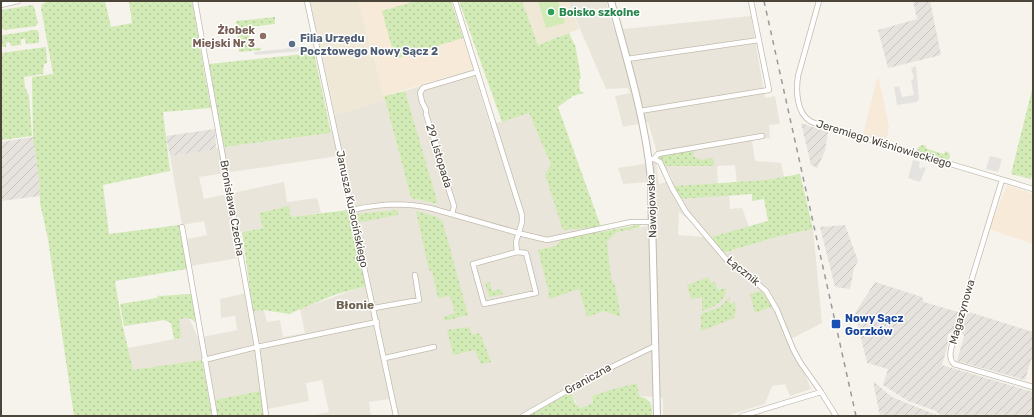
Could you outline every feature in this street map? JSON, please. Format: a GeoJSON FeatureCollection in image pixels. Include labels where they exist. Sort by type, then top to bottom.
{"type":"FeatureCollection","features":[{"type":"Feature","properties":{"kind":"street"},"geometry":{"type":"LineString","coordinates":[[1,5],[18,1]]}},
{"type":"Feature","properties":{"kind":"street","name":"Bronisława Czecha"},"geometry":{"type":"LineString","coordinates":[[195,1],[257,347],[266,416]]}},
{"type":"Feature","properties":{"kind":"street","name":"Janusza Kusocińskiego"},"geometry":{"type":"LineString","coordinates":[[307,1],[385,358],[396,416]]}},
{"type":"Feature","properties":{"kind":"street"},"geometry":{"type":"LineString","coordinates":[[455,1],[522,215],[522,222],[516,242],[517,252]]}},
{"type":"Feature","properties":{"kind":"street","name":"Nawojowska"},"geometry":{"type":"LineString","coordinates":[[611,1],[652,159],[651,179],[656,416]]}},
{"type":"Feature","properties":{"kind":"street"},"geometry":{"type":"LineString","coordinates":[[640,111],[769,90],[751,1]]}},
{"type":"Feature","properties":{"kind":"street","name":"Jeremiego Wiśniowieckiego"},"geometry":{"type":"LineString","coordinates":[[819,1],[798,76],[797,85],[797,94],[800,106],[809,120],[1033,189]]}},
{"type":"Feature","properties":{"kind":"street"},"geometry":{"type":"LineString","coordinates":[[627,59],[758,40]]}},
{"type":"Feature","properties":{"kind":"street","name":"29 Listopada"},"geometry":{"type":"LineString","coordinates":[[452,214],[454,206],[447,184],[448,180],[443,172],[436,149],[437,145],[433,137],[420,93],[423,88],[477,72]]}},
{"type":"Feature","properties":{"kind":"street"},"geometry":{"type":"LineString","coordinates":[[652,159],[658,154],[762,136]]}},
{"type":"Feature","properties":{"kind":"street","name":"Łącznik"},"geometry":{"type":"LineString","coordinates":[[652,159],[660,162],[672,188],[686,212],[725,258],[734,266],[748,274],[766,291],[777,310],[800,362],[836,416]]}},
{"type":"Feature","properties":{"kind":"street","name":"Magazynowa"},"geometry":{"type":"LineString","coordinates":[[1002,180],[954,337],[950,360],[954,364],[1033,387]]}},
{"type":"Feature","properties":{"kind":"street"},"geometry":{"type":"LineString","coordinates":[[352,210],[377,205],[404,204],[430,208],[547,240],[631,222],[652,222]]}},
{"type":"Feature","properties":{"kind":"street"},"geometry":{"type":"LineString","coordinates":[[182,227],[204,360],[215,416]]}},
{"type":"Feature","properties":{"kind":"street"},"geometry":{"type":"LineString","coordinates":[[517,252],[526,253],[536,293],[484,304],[473,264],[517,252]]}},
{"type":"Feature","properties":{"kind":"street"},"geometry":{"type":"LineString","coordinates":[[374,308],[419,300],[415,275]]}},
{"type":"Feature","properties":{"kind":"street"},"geometry":{"type":"LineString","coordinates":[[204,360],[257,347],[377,322]]}},
{"type":"Feature","properties":{"kind":"street","name":"Graniczna"},"geometry":{"type":"LineString","coordinates":[[523,416],[593,376],[655,346]]}},
{"type":"Feature","properties":{"kind":"street"},"geometry":{"type":"LineString","coordinates":[[385,358],[434,347]]}},
{"type":"Feature","properties":{"kind":"street"},"geometry":{"type":"LineString","coordinates":[[742,416],[821,392]]}},
{"type":"Feature","properties":{"kind":"shaded area"},"geometry":{"type":"Polygon","coordinates":[[[310,1],[358,1],[385,100],[335,115],[310,1]]]}},
{"type":"Feature","properties":{"kind":"shaded area"},"geometry":{"type":"Polygon","coordinates":[[[358,1],[415,1],[382,11],[428,49],[463,38],[473,69],[384,96],[358,1]]]}},
{"type":"Feature","properties":{"kind":"shaded area"},"geometry":{"type":"Polygon","coordinates":[[[522,1],[568,1],[579,29],[538,45],[522,1]]]}},
{"type":"Feature","properties":{"kind":"shaded area"},"geometry":{"type":"Polygon","coordinates":[[[568,1],[606,1],[614,30],[751,16],[765,98],[775,96],[780,124],[769,125],[770,138],[752,140],[755,161],[781,163],[785,181],[737,185],[735,165],[717,166],[718,186],[681,199],[729,195],[730,209],[742,208],[749,227],[711,237],[679,212],[678,235],[704,237],[725,253],[776,237],[813,229],[822,323],[791,339],[811,389],[790,396],[785,384],[772,386],[765,404],[726,416],[663,416],[663,398],[639,396],[637,384],[592,396],[593,403],[579,408],[571,392],[530,416],[399,416],[395,398],[369,402],[371,416],[311,416],[329,412],[322,380],[306,383],[309,401],[267,409],[265,391],[215,400],[207,361],[202,360],[133,371],[128,348],[180,338],[178,319],[189,318],[198,338],[237,330],[235,316],[221,318],[220,299],[251,292],[253,310],[264,310],[267,322],[280,320],[283,337],[305,333],[300,309],[371,284],[344,155],[199,177],[204,199],[284,182],[287,202],[317,198],[321,213],[290,217],[289,207],[260,213],[263,228],[233,233],[238,258],[192,266],[187,239],[207,235],[204,221],[182,225],[170,156],[224,147],[331,133],[335,115],[385,100],[411,198],[437,204],[405,91],[473,69],[490,125],[529,113],[551,165],[575,158],[600,235],[647,226],[647,182],[623,184],[618,168],[656,162],[659,184],[673,180],[658,156],[648,122],[623,127],[615,96],[630,93],[628,88],[606,89],[568,1]]]}},
{"type":"Feature","properties":{"kind":"shaded area"},"geometry":{"type":"Polygon","coordinates":[[[913,1],[930,1],[941,55],[888,68],[878,30],[917,19],[913,1]]]}},
{"type":"Feature","properties":{"kind":"shaded area"},"geometry":{"type":"Polygon","coordinates":[[[301,47],[301,51],[255,55],[254,52],[301,47]]]}},
{"type":"Feature","properties":{"kind":"shaded area"},"geometry":{"type":"Polygon","coordinates":[[[916,66],[919,99],[917,102],[897,105],[894,87],[899,86],[902,97],[914,95],[911,80],[914,79],[911,68],[916,66]]]}},
{"type":"Feature","properties":{"kind":"shaded area"},"geometry":{"type":"Polygon","coordinates":[[[877,78],[879,79],[889,127],[886,141],[863,135],[877,78]]]}},
{"type":"Feature","properties":{"kind":"shaded area"},"geometry":{"type":"Polygon","coordinates":[[[801,123],[828,132],[825,151],[817,168],[811,165],[801,123]]]}},
{"type":"Feature","properties":{"kind":"shaded area"},"geometry":{"type":"Polygon","coordinates":[[[215,129],[216,149],[170,156],[166,136],[215,129]]]}},
{"type":"Feature","properties":{"kind":"shaded area"},"geometry":{"type":"Polygon","coordinates":[[[33,137],[40,196],[1,201],[1,142],[33,137]]]}},
{"type":"Feature","properties":{"kind":"shaded area"},"geometry":{"type":"Polygon","coordinates":[[[990,156],[1002,159],[998,172],[986,169],[990,156]]]}},
{"type":"Feature","properties":{"kind":"shaded area"},"geometry":{"type":"Polygon","coordinates":[[[913,160],[920,162],[920,169],[924,167],[926,168],[920,182],[908,178],[913,160]]]}},
{"type":"Feature","properties":{"kind":"shaded area"},"geometry":{"type":"Polygon","coordinates":[[[1007,185],[1033,194],[1033,244],[989,229],[1007,185]]]}},
{"type":"Feature","properties":{"kind":"shaded area"},"geometry":{"type":"Polygon","coordinates":[[[845,225],[858,261],[854,268],[850,289],[835,287],[820,227],[845,225]]]}},
{"type":"Feature","properties":{"kind":"shaded area"},"geometry":{"type":"Polygon","coordinates":[[[532,254],[543,295],[540,296],[528,255],[532,254]]]}},
{"type":"Feature","properties":{"kind":"shaded area"},"geometry":{"type":"Polygon","coordinates":[[[875,282],[922,297],[924,302],[958,312],[953,331],[948,334],[947,338],[949,340],[942,365],[1033,392],[1033,416],[941,416],[936,411],[908,401],[883,385],[888,369],[867,363],[855,313],[875,282]]]}},
{"type":"Feature","properties":{"kind":"shaded area"},"geometry":{"type":"Polygon","coordinates":[[[969,312],[1033,332],[1033,354],[1025,380],[957,361],[964,336],[960,330],[963,319],[969,312]]]}},
{"type":"Feature","properties":{"kind":"shaded area"},"geometry":{"type":"Polygon","coordinates":[[[873,381],[892,397],[939,416],[880,416],[873,381]]]}},
{"type":"Feature","properties":{"kind":"green space"},"geometry":{"type":"Polygon","coordinates":[[[49,1],[105,1],[111,27],[132,23],[129,1],[192,1],[211,108],[163,112],[170,171],[103,185],[109,234],[179,225],[187,269],[115,281],[122,323],[133,370],[202,360],[212,416],[74,416],[48,239],[40,203],[39,178],[33,137],[32,77],[53,74],[41,8],[42,4],[49,1]]]}},
{"type":"Feature","properties":{"kind":"green space"},"geometry":{"type":"Polygon","coordinates":[[[415,1],[451,1],[463,38],[395,59],[382,11],[415,1]]]}},
{"type":"Feature","properties":{"kind":"green space"},"geometry":{"type":"Polygon","coordinates":[[[459,1],[522,1],[538,45],[569,33],[575,44],[581,78],[579,80],[580,91],[584,93],[573,96],[558,107],[601,227],[563,230],[545,174],[551,165],[529,113],[502,122],[459,1]]]}},
{"type":"Feature","properties":{"kind":"green space","name":"Boisko szkolne"},"geometry":{"type":"Polygon","coordinates":[[[538,1],[558,1],[565,23],[546,28],[538,1]]]}},
{"type":"Feature","properties":{"kind":"green space"},"geometry":{"type":"Polygon","coordinates":[[[33,5],[38,23],[36,26],[5,30],[1,28],[1,10],[33,5]]]}},
{"type":"Feature","properties":{"kind":"green space"},"geometry":{"type":"Polygon","coordinates":[[[275,17],[275,24],[249,27],[250,48],[261,48],[261,50],[239,52],[236,21],[275,17]]]}},
{"type":"Feature","properties":{"kind":"green space"},"geometry":{"type":"Polygon","coordinates":[[[37,30],[39,33],[39,43],[26,44],[25,39],[21,39],[21,45],[11,46],[10,42],[6,43],[6,47],[2,47],[1,36],[37,30]]]}},
{"type":"Feature","properties":{"kind":"green space"},"geometry":{"type":"Polygon","coordinates":[[[46,47],[47,63],[44,64],[43,74],[24,77],[25,87],[29,96],[32,136],[1,140],[1,53],[46,47]]]}},
{"type":"Feature","properties":{"kind":"green space"},"geometry":{"type":"Polygon","coordinates":[[[314,53],[331,133],[224,147],[209,64],[314,53]]]}},
{"type":"Feature","properties":{"kind":"green space"},"geometry":{"type":"Polygon","coordinates":[[[1033,86],[1033,171],[1031,179],[1011,174],[1033,86]]]}},
{"type":"Feature","properties":{"kind":"green space"},"geometry":{"type":"Polygon","coordinates":[[[405,91],[438,204],[411,198],[384,96],[405,91]]]}},
{"type":"Feature","properties":{"kind":"green space"},"geometry":{"type":"Polygon","coordinates":[[[923,145],[926,146],[927,149],[944,154],[945,151],[949,153],[949,159],[946,161],[922,154],[917,149],[923,145]]]}},
{"type":"Feature","properties":{"kind":"green space"},"geometry":{"type":"Polygon","coordinates":[[[694,150],[693,156],[701,160],[713,158],[714,166],[664,166],[658,156],[694,150]]]}},
{"type":"Feature","properties":{"kind":"green space"},"geometry":{"type":"Polygon","coordinates":[[[800,174],[813,229],[776,237],[724,253],[711,237],[768,221],[764,199],[752,201],[752,194],[680,199],[674,189],[675,186],[766,180],[800,174]]]}},
{"type":"Feature","properties":{"kind":"green space"},"geometry":{"type":"Polygon","coordinates":[[[289,206],[291,217],[348,210],[366,286],[334,295],[289,314],[264,310],[253,311],[242,232],[263,228],[259,213],[289,206]]]}},
{"type":"Feature","properties":{"kind":"green space"},"geometry":{"type":"Polygon","coordinates":[[[398,210],[398,215],[358,222],[356,216],[358,214],[398,210]]]}},
{"type":"Feature","properties":{"kind":"green space"},"geometry":{"type":"Polygon","coordinates":[[[416,211],[437,217],[441,221],[442,219],[468,315],[445,321],[443,317],[455,313],[450,296],[438,298],[432,271],[429,270],[416,211]]]}},
{"type":"Feature","properties":{"kind":"green space"},"geometry":{"type":"Polygon","coordinates":[[[642,224],[638,228],[617,232],[607,241],[611,278],[615,286],[621,317],[604,311],[587,317],[579,289],[549,299],[548,289],[538,250],[556,246],[563,238],[642,224]]]}},
{"type":"Feature","properties":{"kind":"green space"},"geometry":{"type":"Polygon","coordinates":[[[708,277],[711,283],[715,282],[718,290],[726,288],[724,297],[718,303],[702,311],[702,297],[691,299],[687,285],[708,277]]]}},
{"type":"Feature","properties":{"kind":"green space"},"geometry":{"type":"Polygon","coordinates":[[[490,282],[492,291],[501,289],[503,294],[489,297],[485,283],[490,282]]]}},
{"type":"Feature","properties":{"kind":"green space"},"geometry":{"type":"Polygon","coordinates":[[[761,291],[773,306],[755,313],[750,294],[761,291]]]}},
{"type":"Feature","properties":{"kind":"green space"},"geometry":{"type":"Polygon","coordinates":[[[159,294],[159,296],[190,294],[194,299],[197,323],[189,318],[179,319],[181,338],[174,339],[171,323],[164,320],[124,326],[120,304],[157,298],[159,294]]]}},
{"type":"Feature","properties":{"kind":"green space"},"geometry":{"type":"Polygon","coordinates":[[[730,297],[729,301],[731,304],[735,302],[736,308],[734,318],[701,331],[701,314],[720,307],[730,297]]]}},
{"type":"Feature","properties":{"kind":"green space"},"geometry":{"type":"Polygon","coordinates":[[[469,327],[472,335],[480,333],[491,362],[481,364],[475,350],[453,355],[447,330],[469,327]]]}},
{"type":"Feature","properties":{"kind":"green space"},"geometry":{"type":"Polygon","coordinates":[[[637,383],[639,396],[647,399],[650,403],[652,408],[652,416],[527,416],[571,392],[575,403],[580,408],[593,403],[592,396],[637,383]]]}},
{"type":"Feature","properties":{"kind":"green space"},"geometry":{"type":"Polygon","coordinates":[[[261,391],[264,416],[217,416],[215,400],[261,391]]]}},
{"type":"Feature","properties":{"kind":"railway"},"geometry":{"type":"LineString","coordinates":[[764,1],[856,416]]}},
{"type":"Feature","properties":{"kind":"place","name":"Boisko szkolne"},"geometry":{"type":"Point","coordinates":[551,12]}},
{"type":"Feature","properties":{"kind":"place","name":"Żłobek Miejski Nr 3"},"geometry":{"type":"Point","coordinates":[263,36]}},
{"type":"Feature","properties":{"kind":"place","name":"Filia Urzędu Pocztowego Nowy Sącz 2"},"geometry":{"type":"Point","coordinates":[292,44]}},
{"type":"Feature","properties":{"kind":"place","name":"Nowy Sącz Gorzków"},"geometry":{"type":"Point","coordinates":[836,324]}},
{"type":"Feature","properties":{"kind":"district","name":"Błonie"},"geometry":{"type":"Point","coordinates":[355,305]}}]}
